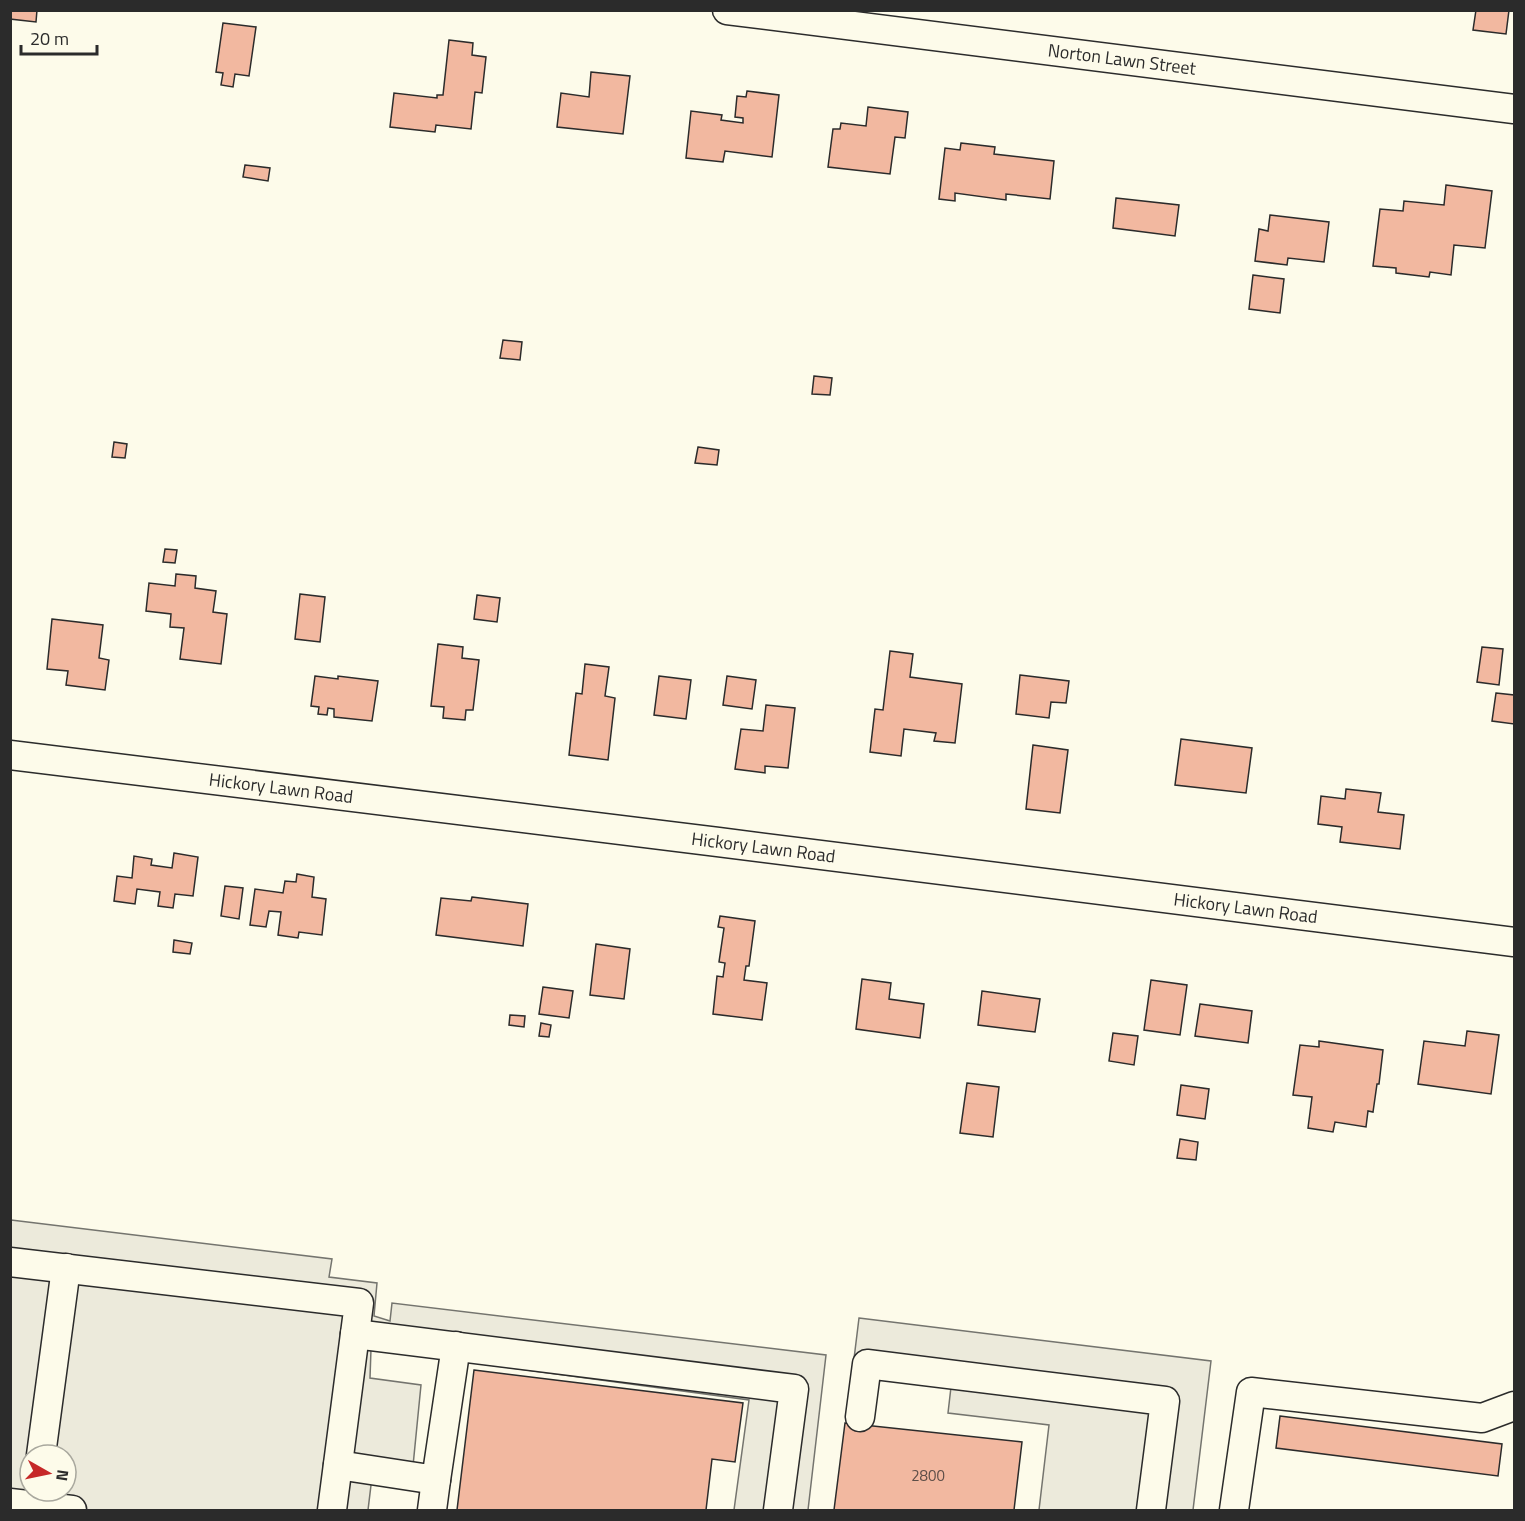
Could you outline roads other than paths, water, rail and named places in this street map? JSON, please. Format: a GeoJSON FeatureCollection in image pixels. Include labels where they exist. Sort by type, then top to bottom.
{"type":"FeatureCollection","features":[{"type":"Feature","properties":{"kind":"street","name":"Norton Lawn Street"},"geometry":{"type":"LineString","coordinates":[[727,10],[1515,109]]}},
{"type":"Feature","properties":{"kind":"street","name":"Hickory Lawn Road"},"geometry":{"type":"LineString","coordinates":[[10,755],[1515,942]]}},
{"type":"Feature","properties":{"kind":"street"},"geometry":{"type":"LineString","coordinates":[[10,1262],[359,1303],[332,1510]]}},
{"type":"Feature","properties":{"kind":"street"},"geometry":{"type":"LineString","coordinates":[[43,1443],[66,1268]]}},
{"type":"Feature","properties":{"kind":"street"},"geometry":{"type":"LineString","coordinates":[[355,1334],[794,1389],[778,1510]]}},
{"type":"Feature","properties":{"kind":"street"},"geometry":{"type":"LineString","coordinates":[[432,1510],[456,1346]]}},
{"type":"Feature","properties":{"kind":"street"},"geometry":{"type":"LineString","coordinates":[[860,1417],[867,1364],[1165,1401],[1151,1510]]}},
{"type":"Feature","properties":{"kind":"street"},"geometry":{"type":"LineString","coordinates":[[1234,1510],[1251,1392],[1482,1418],[1515,1406]]}},
{"type":"Feature","properties":{"kind":"street"},"geometry":{"type":"LineString","coordinates":[[338,1465],[436,1480]]}},
{"type":"Feature","properties":{"kind":"street"},"geometry":{"type":"LineString","coordinates":[[40,1503],[72,1510]]}}]}
